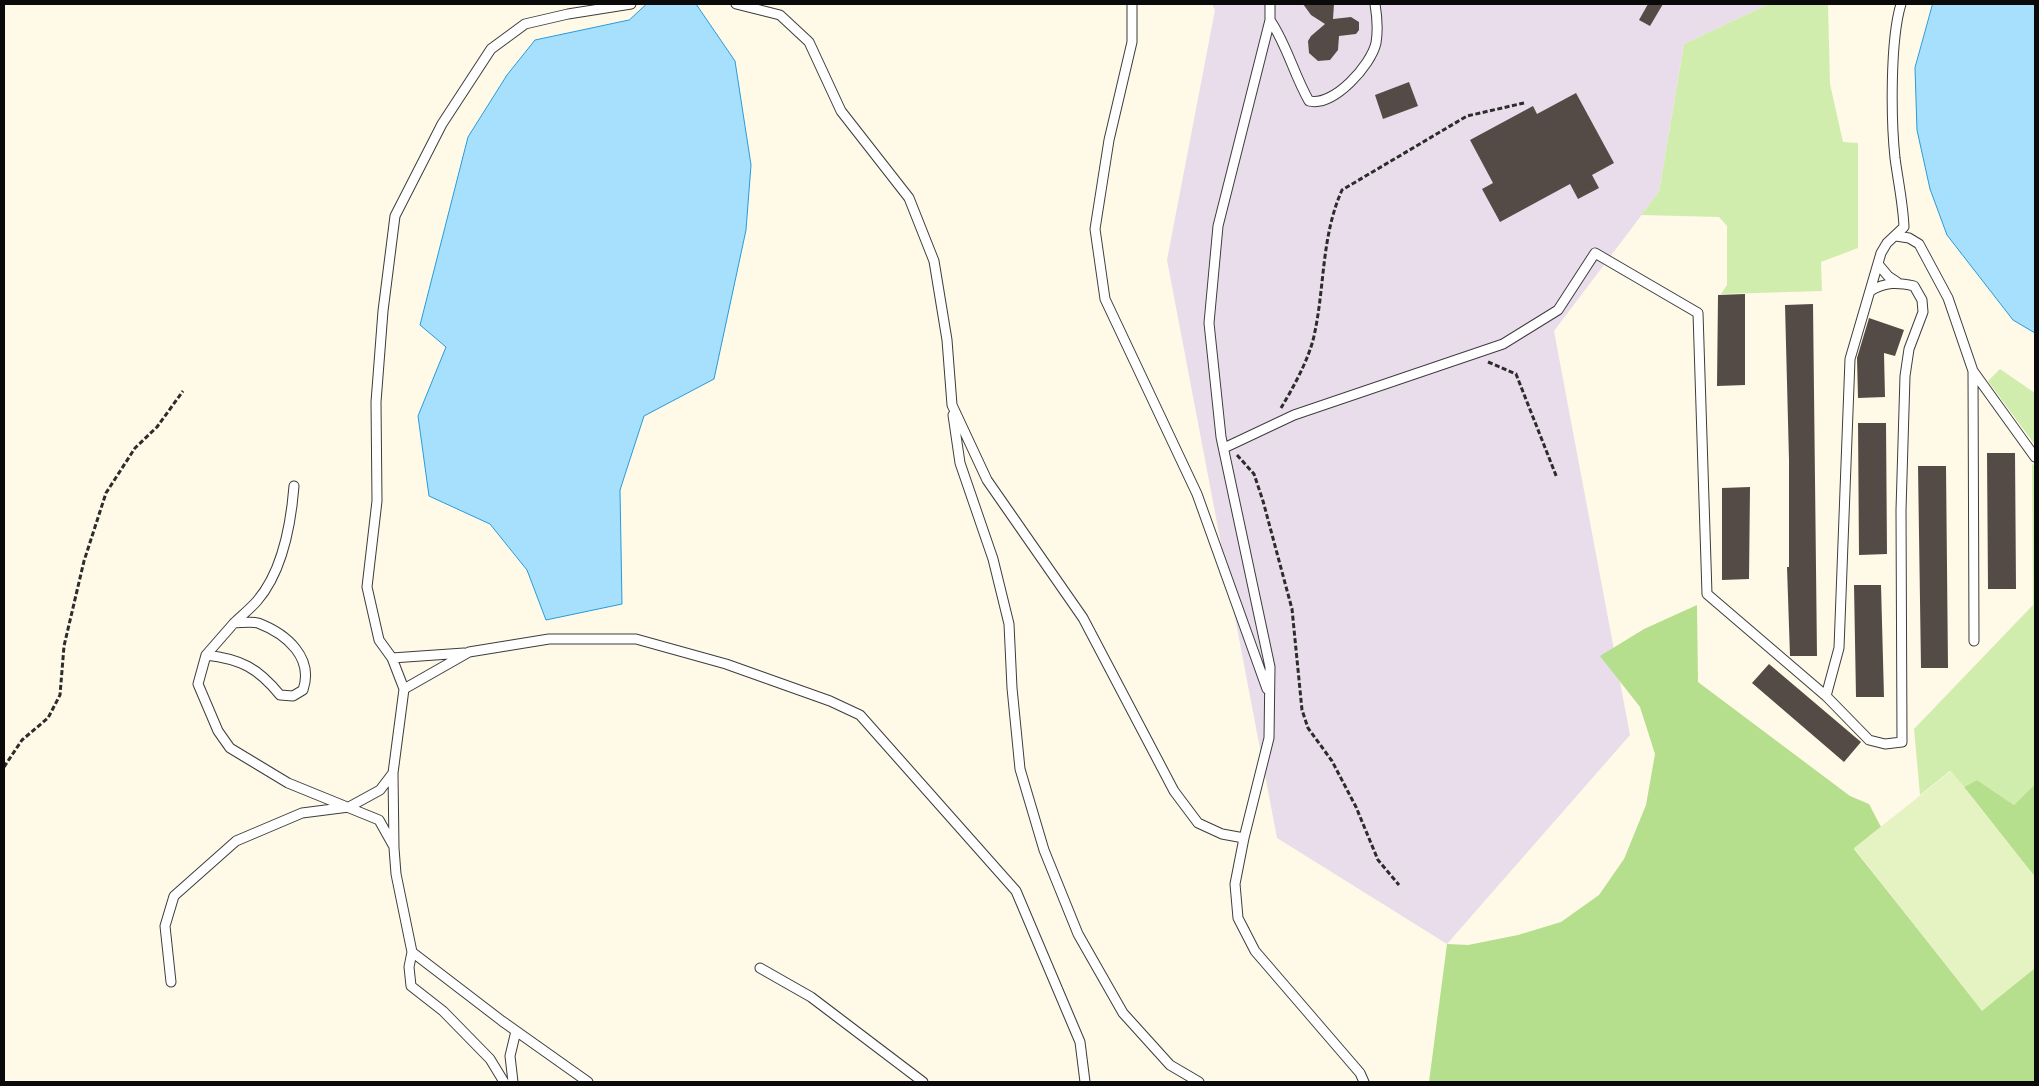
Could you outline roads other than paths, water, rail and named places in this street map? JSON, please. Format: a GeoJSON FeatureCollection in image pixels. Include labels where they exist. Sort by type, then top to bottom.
{"type":"FeatureCollection","features":[{"type":"Feature","properties":{"kind":"lane"},"geometry":{"type":"LineString","coordinates":[[504,1082],[490,1059],[477,1045],[444,1011],[411,986],[409,967],[412,952],[396,874],[393,773],[404,689],[392,658],[379,640],[367,587],[377,501],[376,402],[383,311],[394,216],[442,124],[491,49],[525,24],[568,14],[631,4]]}},
{"type":"Feature","properties":{"kind":"lane"},"geometry":{"type":"LineString","coordinates":[[736,4],[780,15],[810,42],[841,111],[909,198],[934,261],[947,340],[952,405],[960,463],[993,559],[1010,624],[1012,688],[1020,769],[1044,850],[1078,934],[1123,1013],[1170,1065],[1199,1082]]}},
{"type":"Feature","properties":{"kind":"lane"},"geometry":{"type":"LineString","coordinates":[[1132,4],[1132,42],[1110,140],[1095,229],[1105,299],[1197,494],[1270,696]]}},
{"type":"Feature","properties":{"kind":"lane"},"geometry":{"type":"LineString","coordinates":[[1270,4],[1270,20],[1218,226],[1210,323],[1224,448],[1270,667],[1269,738],[1244,838],[1235,884],[1238,918],[1255,951],[1360,1073],[1364,1082]]}},
{"type":"Feature","properties":{"kind":"lane"},"geometry":{"type":"LineString","coordinates":[[1270,20],[1281,37],[1297,80],[1309,101],[1316,102],[1339,92],[1360,73],[1376,44],[1375,4]]}},
{"type":"Feature","properties":{"kind":"lane"},"geometry":{"type":"LineString","coordinates":[[1901,4],[1893,77],[1895,157],[1903,203],[1904,227],[1909,238]]}},
{"type":"Feature","properties":{"kind":"lane"},"geometry":{"type":"LineString","coordinates":[[1826,696],[1839,648],[1850,358],[1878,264],[1887,244],[1904,227]]}},
{"type":"Feature","properties":{"kind":"lane"},"geometry":{"type":"LineString","coordinates":[[1896,236],[1909,238],[1919,244],[1948,298],[1973,371],[2035,457]]}},
{"type":"Feature","properties":{"kind":"lane"},"geometry":{"type":"LineString","coordinates":[[1224,448],[1270,426],[1376,386],[1503,344],[1558,310],[1595,253],[1698,313],[1707,594],[1826,696],[1869,740],[1885,744],[1902,742],[1901,510],[1905,376],[1909,349],[1923,312],[1922,300],[1914,286],[1897,282],[1888,276],[1878,264]]}},
{"type":"Feature","properties":{"kind":"lane"},"geometry":{"type":"LineString","coordinates":[[1870,291],[1882,285],[1897,282]]}},
{"type":"Feature","properties":{"kind":"lane"},"geometry":{"type":"LineString","coordinates":[[1973,371],[1974,641]]}},
{"type":"Feature","properties":{"kind":"lane"},"geometry":{"type":"LineString","coordinates":[[952,405],[987,480],[1083,618],[1174,791],[1198,823],[1222,834],[1244,838]]}},
{"type":"Feature","properties":{"kind":"lane"},"geometry":{"type":"LineString","coordinates":[[294,486],[291,521],[279,563],[258,601],[234,623],[206,655],[198,684],[218,731],[230,748],[288,783],[378,820],[394,848]]}},
{"type":"Feature","properties":{"kind":"lane"},"geometry":{"type":"LineString","coordinates":[[206,655],[242,662],[269,681],[280,695],[293,696],[303,690],[307,678],[305,661],[285,638],[256,622],[234,623]]}},
{"type":"Feature","properties":{"kind":"lane"},"geometry":{"type":"LineString","coordinates":[[392,658],[469,652],[549,639],[636,639],[726,664],[860,715],[1016,891],[1080,1042],[1085,1082]]}},
{"type":"Feature","properties":{"kind":"lane"},"geometry":{"type":"LineString","coordinates":[[404,689],[469,652]]}},
{"type":"Feature","properties":{"kind":"lane"},"geometry":{"type":"LineString","coordinates":[[172,982],[165,926],[174,896],[236,841],[302,812],[349,807],[380,790],[393,773]]}},
{"type":"Feature","properties":{"kind":"lane"},"geometry":{"type":"LineString","coordinates":[[412,952],[516,1031],[588,1082]]}},
{"type":"Feature","properties":{"kind":"lane"},"geometry":{"type":"LineString","coordinates":[[760,968],[811,997],[923,1082]]}},
{"type":"Feature","properties":{"kind":"lane"},"geometry":{"type":"LineString","coordinates":[[513,1082],[510,1056],[516,1031]]}},
{"type":"Feature","properties":{"kind":"water"},"geometry":{"type":"Polygon","coordinates":[[[647,4],[696,4],[735,61],[751,165],[746,230],[714,379],[644,416],[620,490],[622,604],[546,620],[527,570],[490,524],[429,496],[418,416],[446,347],[420,325],[468,137],[507,75],[535,40],[629,20],[647,4]]]}},
{"type":"Feature","properties":{"kind":"water"},"geometry":{"type":"Polygon","coordinates":[[[1933,4],[2035,4],[2035,333],[2013,320],[1947,235],[1930,189],[1917,130],[1915,68],[1933,4]]]}}]}
